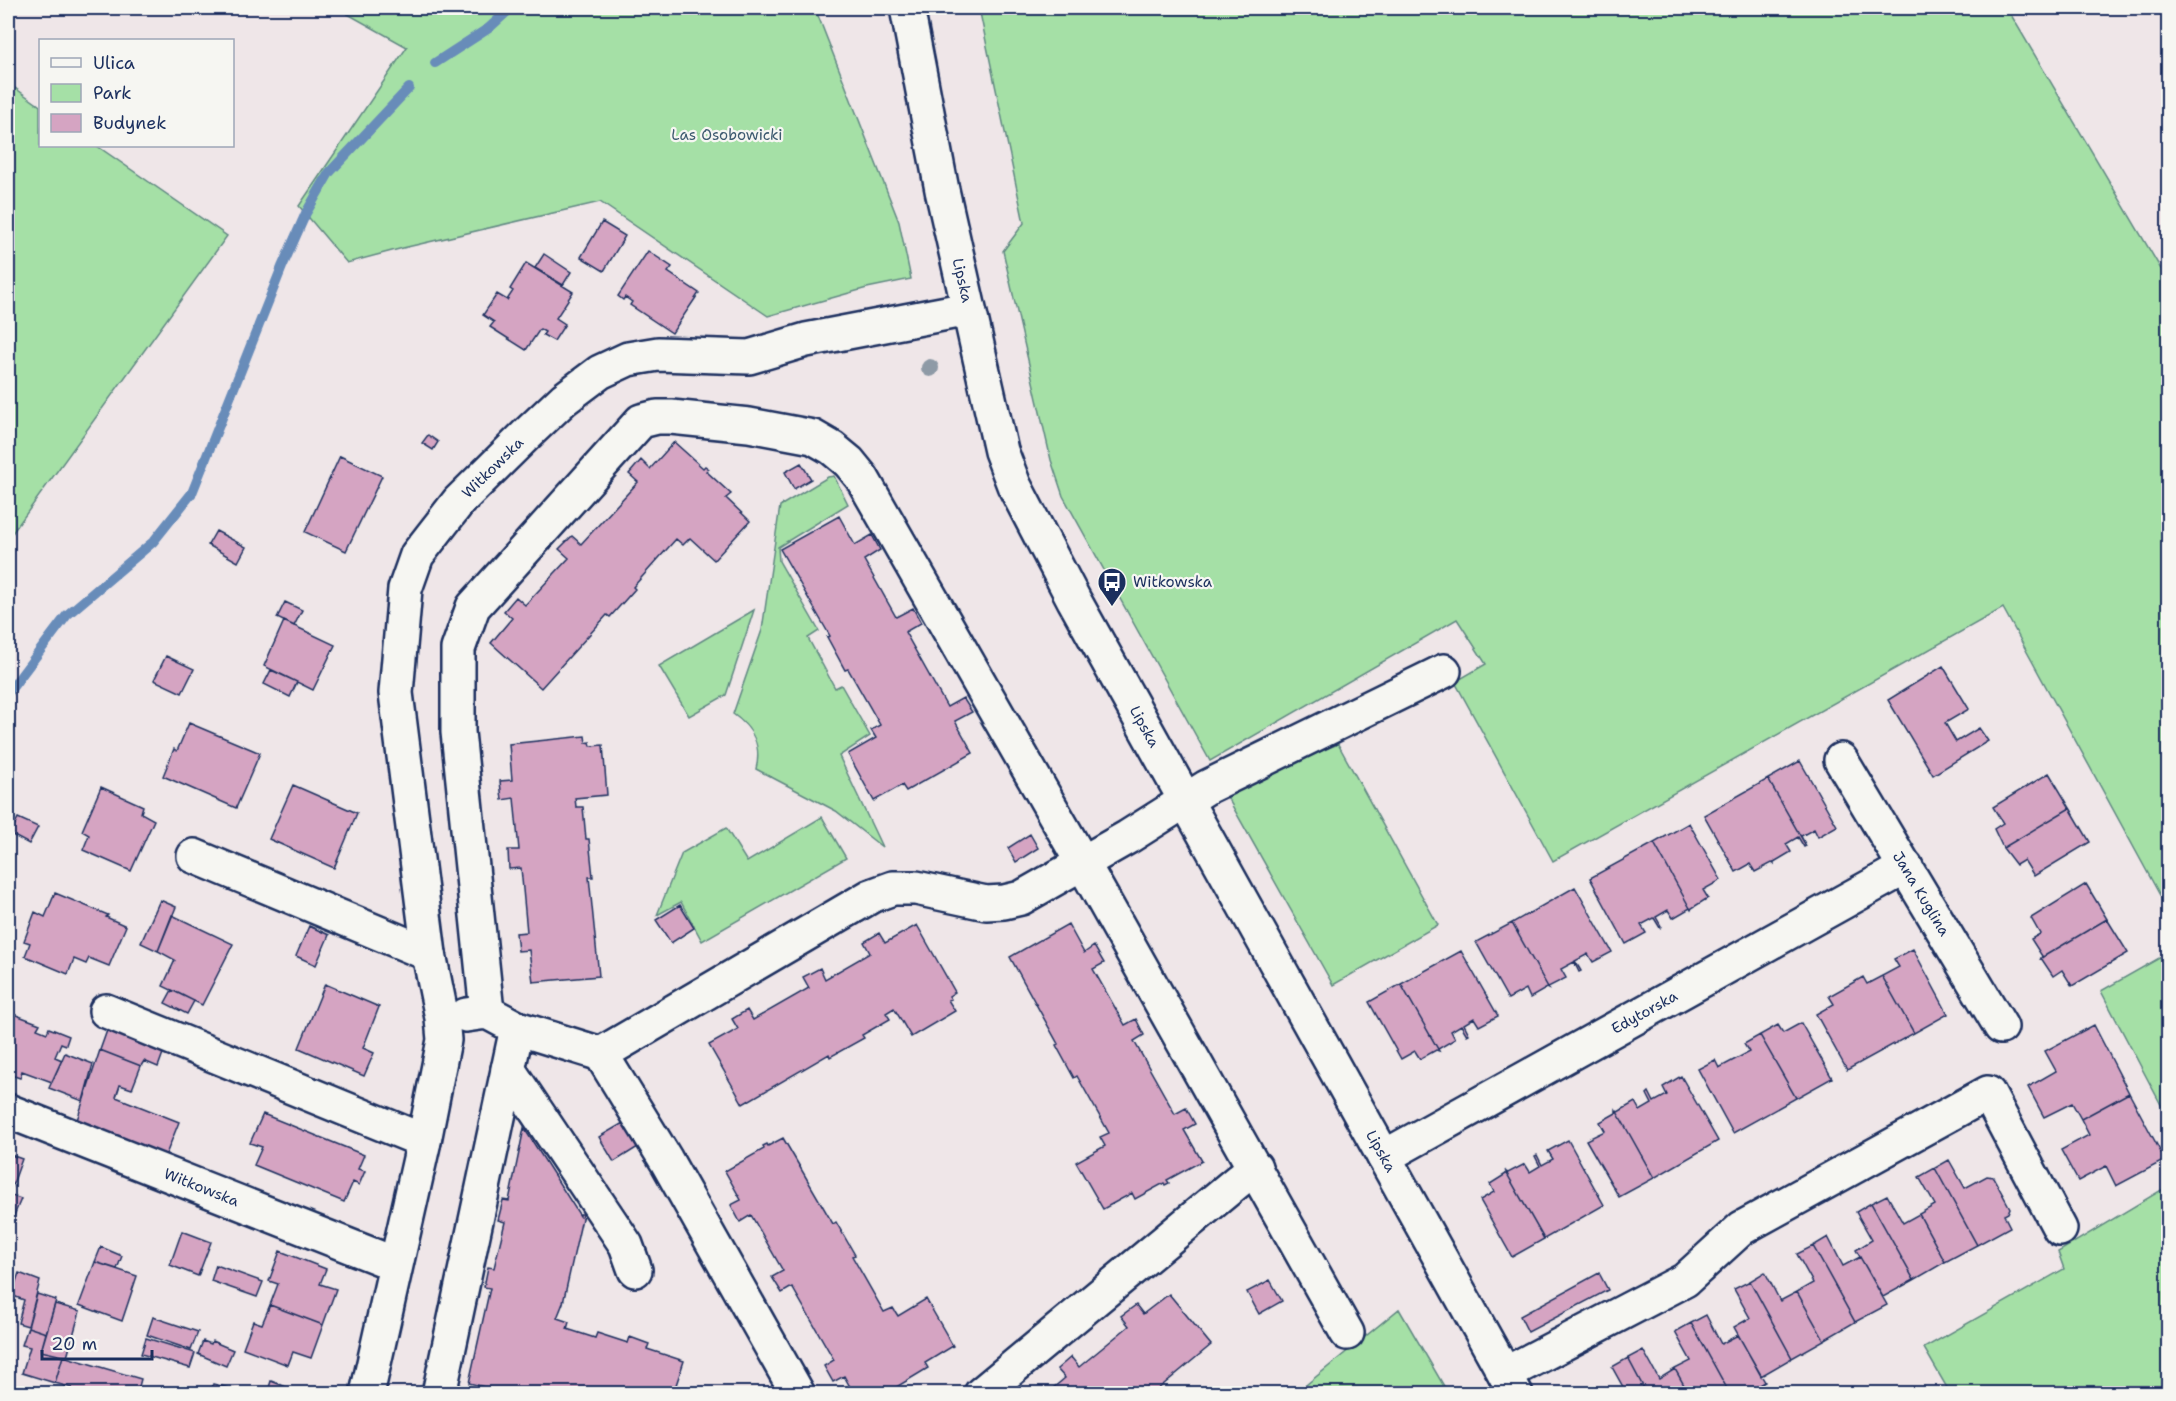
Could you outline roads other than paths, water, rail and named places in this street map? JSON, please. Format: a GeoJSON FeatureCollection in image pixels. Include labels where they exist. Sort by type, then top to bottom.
{"type":"FeatureCollection","features":[{"type":"Feature","properties":{"kind":"street","name":"Lipska"},"geometry":{"type":"LineString","coordinates":[[907,8],[942,190],[968,309],[1002,451],[1014,485],[1074,600],[1511,1384]]}},
{"type":"Feature","properties":{"kind":"street","name":"Witkowska"},"geometry":{"type":"LineString","coordinates":[[367,1394],[424,1141],[444,1040],[442,1018],[429,954],[396,693],[405,589],[417,555],[459,501],[564,399],[600,372],[628,359],[658,354],[749,357],[806,340],[968,309]]}},
{"type":"Feature","properties":{"kind":"street"},"geometry":{"type":"LineString","coordinates":[[487,1012],[458,732],[458,648],[473,607],[641,421],[657,417],[671,417],[749,425],[813,437],[832,448],[849,462],[862,478],[1082,862],[1347,1333]]}},
{"type":"Feature","properties":{"kind":"street"},"geometry":{"type":"LineString","coordinates":[[601,1054],[871,896],[893,888],[916,888],[986,903],[1004,902],[1021,897],[1207,788],[1444,671]]}},
{"type":"Feature","properties":{"kind":"street","name":"Jana Kuglina"},"geometry":{"type":"LineString","coordinates":[[1841,760],[2001,1027]]}},
{"type":"Feature","properties":{"kind":"street"},"geometry":{"type":"LineString","coordinates":[[194,856],[429,954]]}},
{"type":"Feature","properties":{"kind":"street","name":"Edytorska"},"geometry":{"type":"LineString","coordinates":[[1384,1156],[1906,867]]}},
{"type":"Feature","properties":{"kind":"street"},"geometry":{"type":"LineString","coordinates":[[105,1011],[424,1141]]}},
{"type":"Feature","properties":{"kind":"street"},"geometry":{"type":"LineString","coordinates":[[442,1018],[487,1012],[517,1028],[601,1054],[666,1160],[798,1394]]}},
{"type":"Feature","properties":{"kind":"street"},"geometry":{"type":"LineString","coordinates":[[439,1394],[517,1028]]}},
{"type":"Feature","properties":{"kind":"street"},"geometry":{"type":"LineString","coordinates":[[508,1069],[626,1245],[635,1270]]}},
{"type":"Feature","properties":{"kind":"street"},"geometry":{"type":"LineString","coordinates":[[1511,1384],[1685,1280],[1742,1228],[1988,1094],[2060,1229]]}},
{"type":"Feature","properties":{"kind":"street","name":"Witkowska"},"geometry":{"type":"LineString","coordinates":[[8,1111],[395,1264]]}},
{"type":"Feature","properties":{"kind":"street"},"geometry":{"type":"LineString","coordinates":[[981,1394],[1255,1167]]}},
{"type":"Feature","properties":{"kind":"waterway"},"geometry":{"type":"LineString","coordinates":[[435,63],[489,28],[511,8]]}},
{"type":"Feature","properties":{"kind":"waterway"},"geometry":{"type":"LineString","coordinates":[[8,693],[67,615],[153,542],[192,493],[282,267],[306,213],[329,173],[409,88]]}},
{"type":"Feature","properties":{"kind":"place","name":"Witkowska"},"geometry":{"type":"Point","coordinates":[1112,608]}},
{"type":"Feature","properties":{"kind":"park label","name":"Las Osobowicki"},"geometry":{"type":"Point","coordinates":[727,135]}}]}
